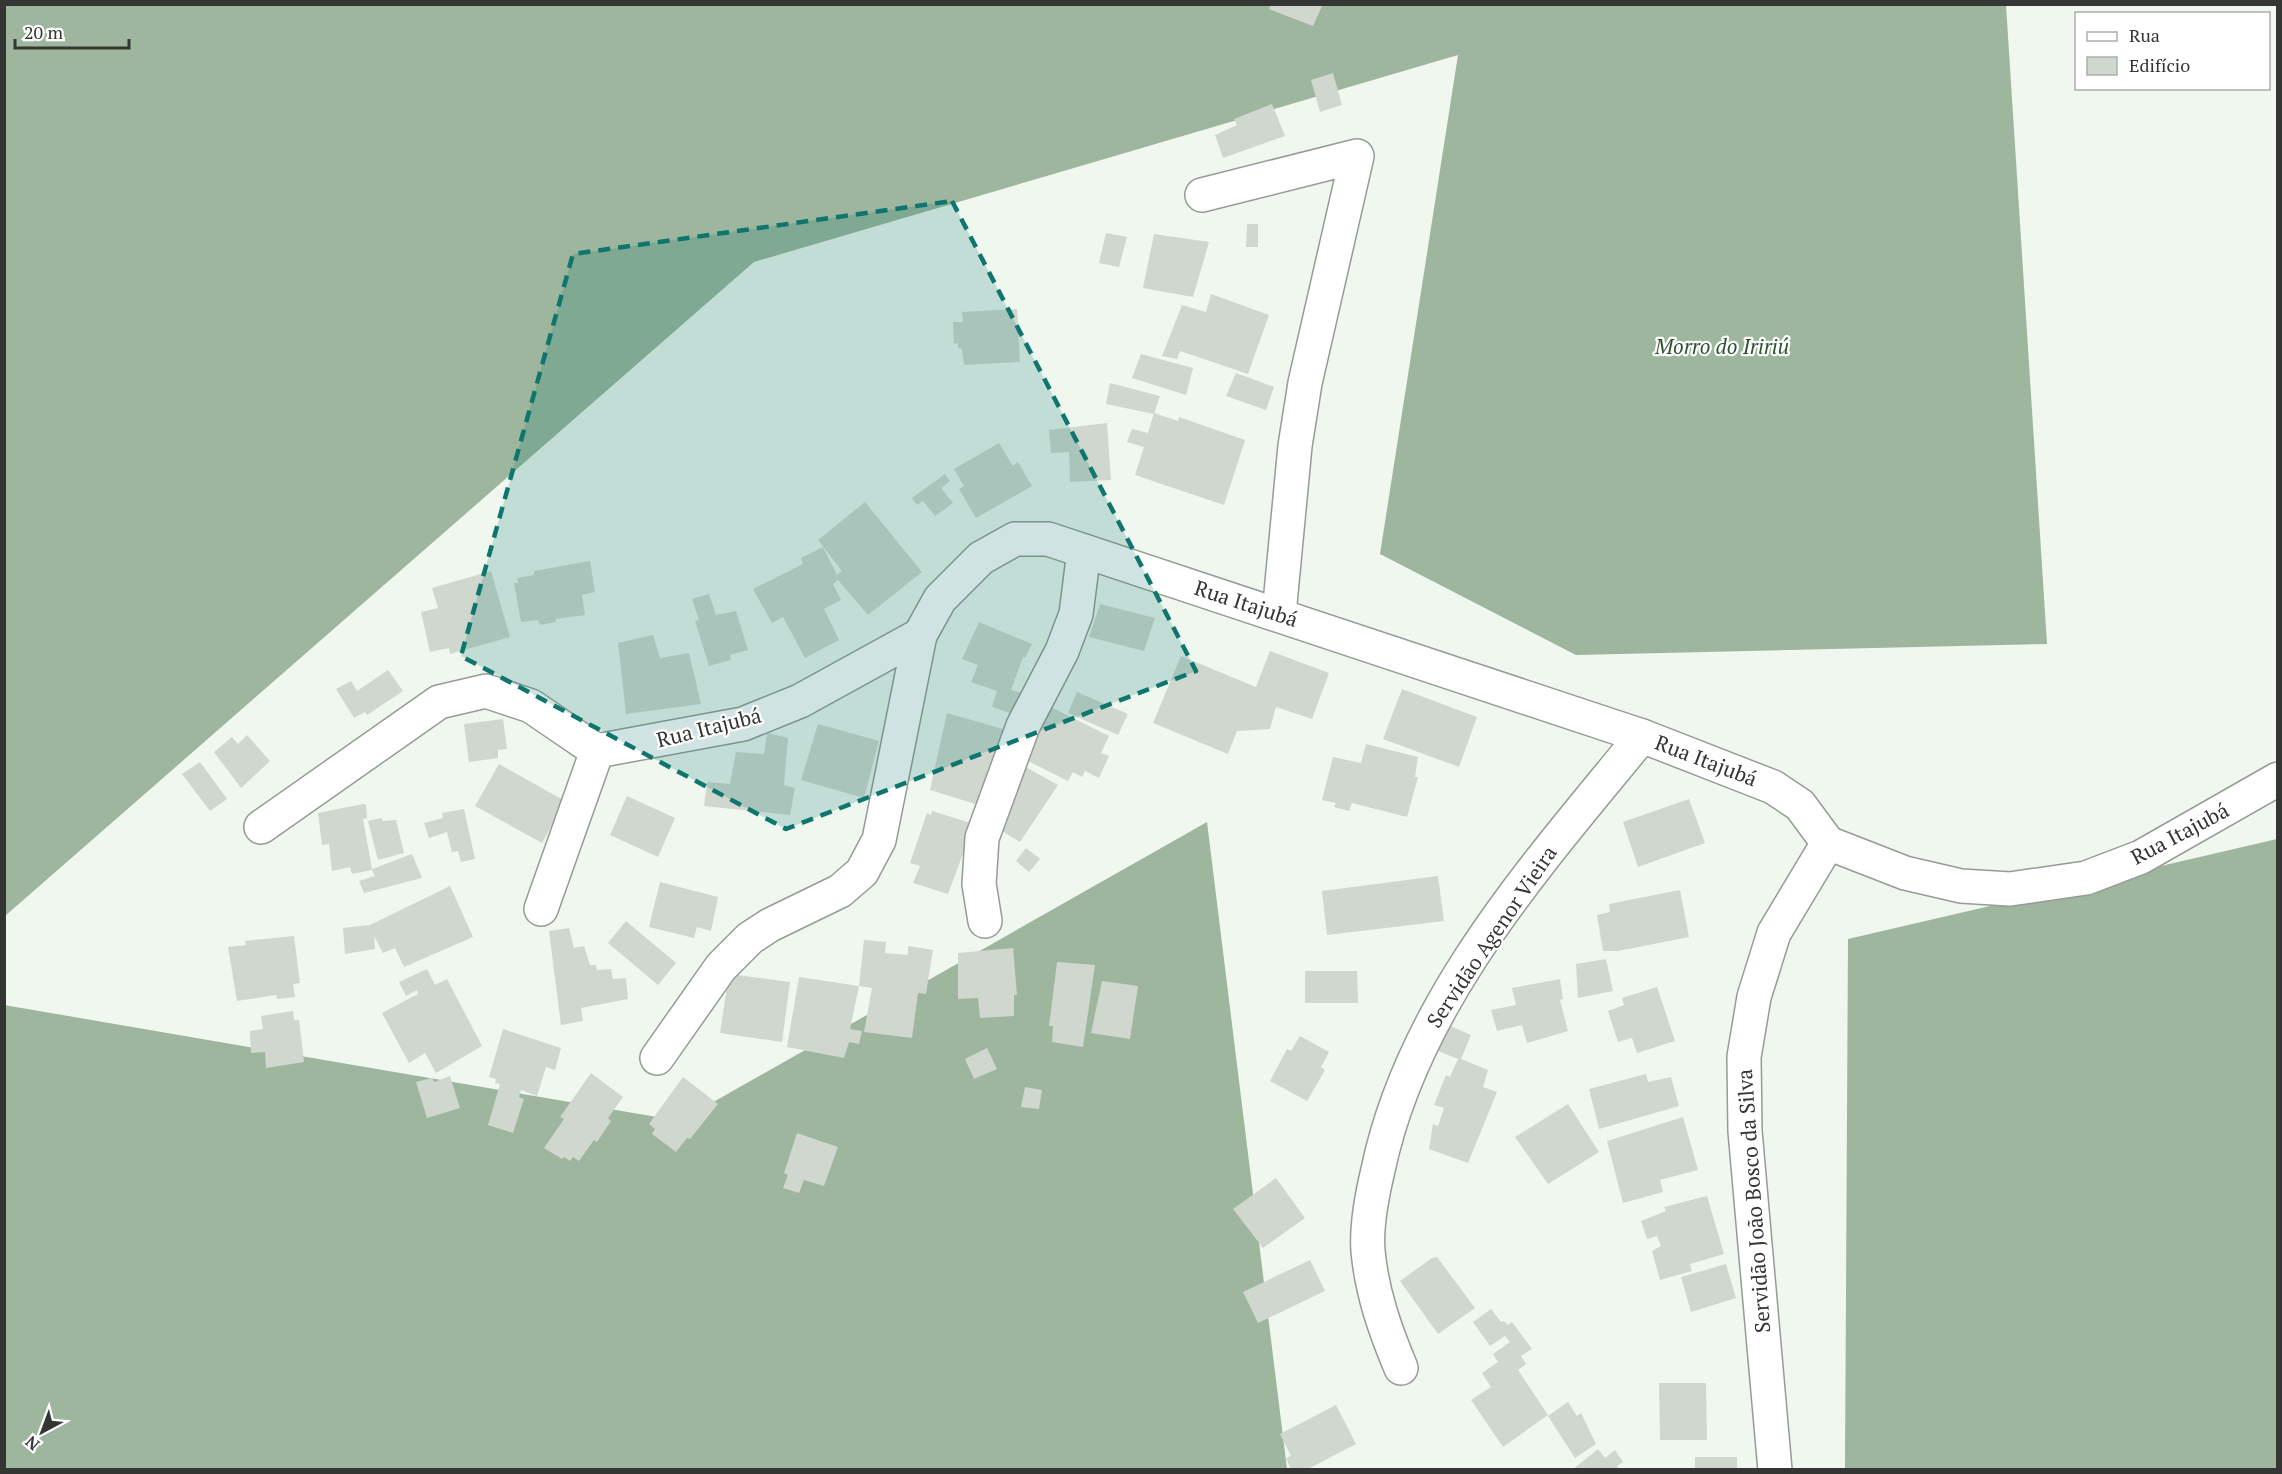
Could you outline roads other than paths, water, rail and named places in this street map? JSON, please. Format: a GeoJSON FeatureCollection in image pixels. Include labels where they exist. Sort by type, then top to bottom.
{"type":"FeatureCollection","features":[{"type":"Feature","properties":{"kind":"street"},"geometry":{"type":"LineString","coordinates":[[1202,195],[1357,156],[1305,382],[1295,446],[1279,614]]}},
{"type":"Feature","properties":{"kind":"street","name":"Rua Itajubá"},"geometry":{"type":"LineString","coordinates":[[597,751],[743,724],[800,701],[920,635],[940,599],[981,558],[1015,539],[1048,539],[1642,736],[1773,787],[1800,805],[1827,843],[1905,873],[1961,886],[2010,889],[2086,878],[2141,857],[2277,779]]}},
{"type":"Feature","properties":{"kind":"street"},"geometry":{"type":"LineString","coordinates":[[985,921],[979,884],[982,838],[1023,726],[1062,651],[1076,614],[1084,551]]}},
{"type":"Feature","properties":{"kind":"street"},"geometry":{"type":"LineString","coordinates":[[657,1058],[721,967],[750,938],[770,925],[840,891],[862,872],[879,840],[920,635]]}},
{"type":"Feature","properties":{"kind":"street"},"geometry":{"type":"LineString","coordinates":[[261,827],[439,702],[486,691],[531,706],[597,751],[541,909]]}},
{"type":"Feature","properties":{"kind":"street","name":"Servidão Agenor Vieira"},"geometry":{"type":"LineString","coordinates":[[1401,1368],[1381,1321],[1368,1249],[1372,1195],[1386,1131],[1412,1059],[1458,979],[1505,909],[1553,844],[1642,736]]}},
{"type":"Feature","properties":{"kind":"street","name":"Servidão João Bosco da Silva"},"geometry":{"type":"LineString","coordinates":[[1775,1470],[1745,1131],[1744,1057],[1754,998],[1774,933],[1827,843]]}},
{"type":"Feature","properties":{"kind":"park label","name":"Morro do Iririú"},"geometry":{"type":"Point","coordinates":[1722,347]}}]}
